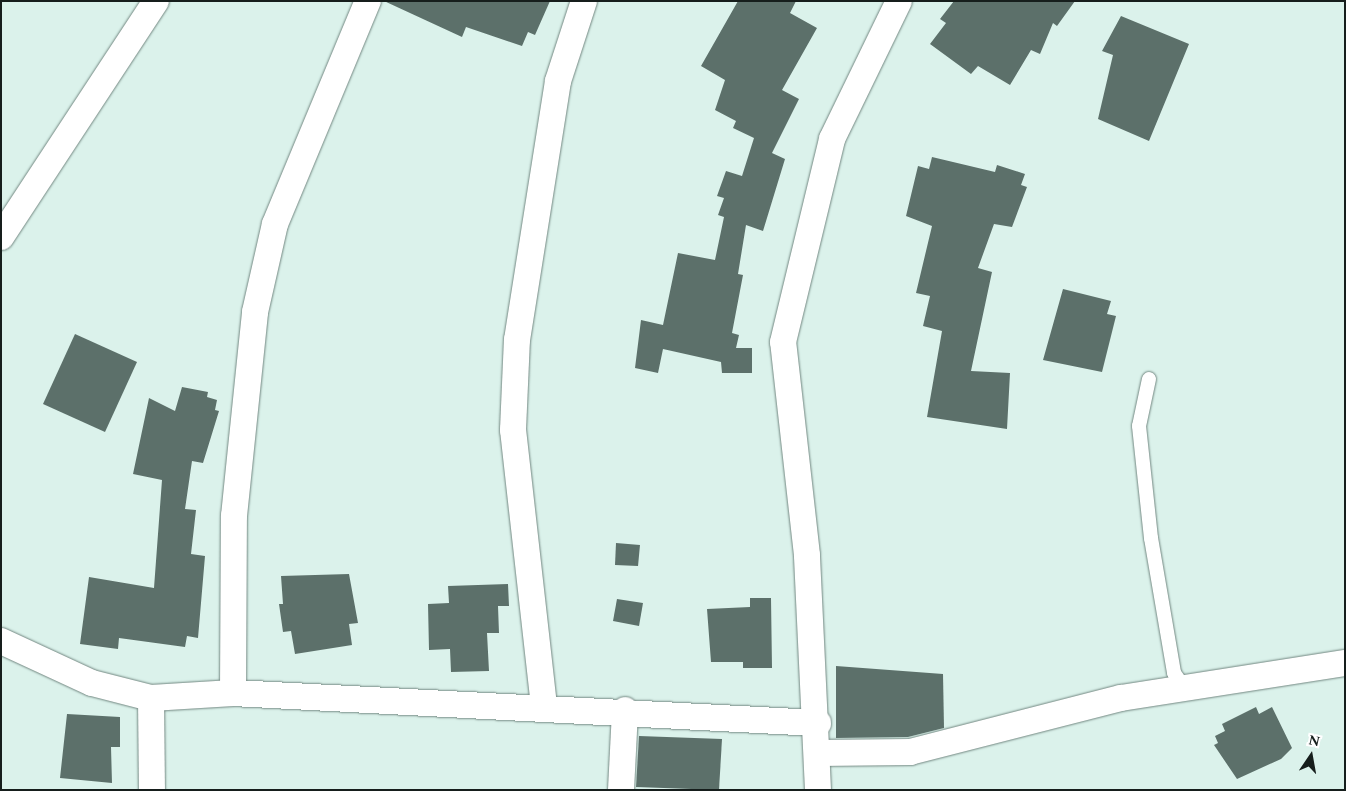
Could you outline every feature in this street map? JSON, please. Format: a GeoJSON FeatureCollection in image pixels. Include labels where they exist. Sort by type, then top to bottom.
{"type":"FeatureCollection","features":[{"type":"Feature","properties":{"kind":"street"},"geometry":{"type":"LineString","coordinates":[[1,237],[156,1]]}},
{"type":"Feature","properties":{"kind":"street"},"geometry":{"type":"LineString","coordinates":[[233,693],[234,516],[255,312],[275,224],[368,1]]}},
{"type":"Feature","properties":{"kind":"street"},"geometry":{"type":"LineString","coordinates":[[544,706],[514,430],[517,340],[558,81],[584,1]]}},
{"type":"Feature","properties":{"kind":"street"},"geometry":{"type":"LineString","coordinates":[[818,790],[818,722],[807,555],[783,342],[832,139],[899,1]]}},
{"type":"Feature","properties":{"kind":"street"},"geometry":{"type":"LineString","coordinates":[[1,641],[92,683],[151,698],[233,693],[625,710],[818,722]]}},
{"type":"Feature","properties":{"kind":"street"},"geometry":{"type":"LineString","coordinates":[[818,753],[910,752],[1121,698],[1345,663]]}},
{"type":"Feature","properties":{"kind":"street"},"geometry":{"type":"LineString","coordinates":[[151,698],[152,790]]}},
{"type":"Feature","properties":{"kind":"street"},"geometry":{"type":"LineString","coordinates":[[621,790],[625,710]]}},
{"type":"Feature","properties":{"kind":"lane"},"geometry":{"type":"LineString","coordinates":[[1149,379],[1139,426],[1150,528],[1174,673],[1185,689]]}},
{"type":"Feature","properties":{"kind":"building"},"geometry":{"type":"Polygon","coordinates":[[[384,1],[550,1],[535,35],[528,32],[522,46],[466,27],[462,37],[384,1]]]}},
{"type":"Feature","properties":{"kind":"building"},"geometry":{"type":"Polygon","coordinates":[[[738,1],[796,1],[790,13],[817,28],[782,90],[799,99],[772,153],[785,159],[763,231],[746,225],[738,274],[743,275],[732,333],[739,335],[736,348],[752,348],[752,373],[722,373],[721,362],[663,349],[658,373],[635,368],[641,320],[663,325],[678,253],[715,260],[724,217],[718,215],[724,198],[717,196],[726,171],[742,176],[754,138],[733,128],[736,121],[715,110],[725,80],[701,66],[738,1]]]}},
{"type":"Feature","properties":{"kind":"building"},"geometry":{"type":"Polygon","coordinates":[[[954,1],[1075,1],[1057,26],[1053,23],[1040,54],[1031,50],[1010,85],[978,66],[971,74],[930,44],[946,23],[940,19],[954,1]]]}},
{"type":"Feature","properties":{"kind":"building"},"geometry":{"type":"Polygon","coordinates":[[[1121,16],[1189,44],[1149,141],[1098,119],[1113,55],[1102,51],[1121,16]]]}},
{"type":"Feature","properties":{"kind":"building"},"geometry":{"type":"Polygon","coordinates":[[[932,157],[995,172],[997,165],[1025,174],[1021,185],[1027,187],[1012,227],[994,224],[978,268],[992,272],[971,371],[1010,373],[1007,429],[927,417],[942,331],[923,326],[930,296],[916,293],[932,226],[906,216],[918,166],[929,169],[932,157]]]}},
{"type":"Feature","properties":{"kind":"building"},"geometry":{"type":"Polygon","coordinates":[[[1063,289],[1111,301],[1107,314],[1116,316],[1102,372],[1043,360],[1063,289]]]}},
{"type":"Feature","properties":{"kind":"building"},"geometry":{"type":"Polygon","coordinates":[[[75,334],[137,362],[105,432],[43,404],[75,334]]]}},
{"type":"Feature","properties":{"kind":"building"},"geometry":{"type":"Polygon","coordinates":[[[182,387],[208,392],[207,397],[217,400],[215,410],[219,411],[203,463],[192,461],[185,509],[196,510],[191,554],[205,556],[198,638],[187,636],[185,647],[119,638],[118,649],[80,644],[89,577],[154,588],[162,480],[133,474],[149,398],[175,411],[182,387]]]}},
{"type":"Feature","properties":{"kind":"building"},"geometry":{"type":"Polygon","coordinates":[[[616,543],[640,545],[638,566],[615,565],[616,543]]]}},
{"type":"Feature","properties":{"kind":"building"},"geometry":{"type":"Polygon","coordinates":[[[349,574],[358,623],[349,624],[352,645],[295,654],[291,631],[283,632],[279,604],[283,604],[281,576],[349,574]]]}},
{"type":"Feature","properties":{"kind":"building"},"geometry":{"type":"Polygon","coordinates":[[[508,584],[509,606],[498,606],[499,633],[487,633],[489,671],[451,672],[450,649],[429,650],[428,604],[449,603],[448,586],[508,584]]]}},
{"type":"Feature","properties":{"kind":"building"},"geometry":{"type":"Polygon","coordinates":[[[750,598],[771,598],[772,668],[743,668],[743,662],[711,662],[707,609],[750,607],[750,598]]]}},
{"type":"Feature","properties":{"kind":"building"},"geometry":{"type":"Polygon","coordinates":[[[617,599],[643,603],[639,626],[613,621],[617,599]]]}},
{"type":"Feature","properties":{"kind":"building"},"geometry":{"type":"Polygon","coordinates":[[[836,666],[943,674],[944,728],[908,737],[836,738],[836,666]]]}},
{"type":"Feature","properties":{"kind":"building"},"geometry":{"type":"Polygon","coordinates":[[[1256,707],[1259,714],[1272,707],[1292,748],[1281,759],[1237,779],[1214,745],[1218,743],[1215,736],[1225,731],[1222,724],[1256,707]]]}},
{"type":"Feature","properties":{"kind":"building"},"geometry":{"type":"Polygon","coordinates":[[[67,714],[120,717],[120,747],[111,747],[112,783],[60,778],[67,714]]]}},
{"type":"Feature","properties":{"kind":"building"},"geometry":{"type":"Polygon","coordinates":[[[639,736],[722,739],[719,790],[636,787],[639,736]]]}}]}
